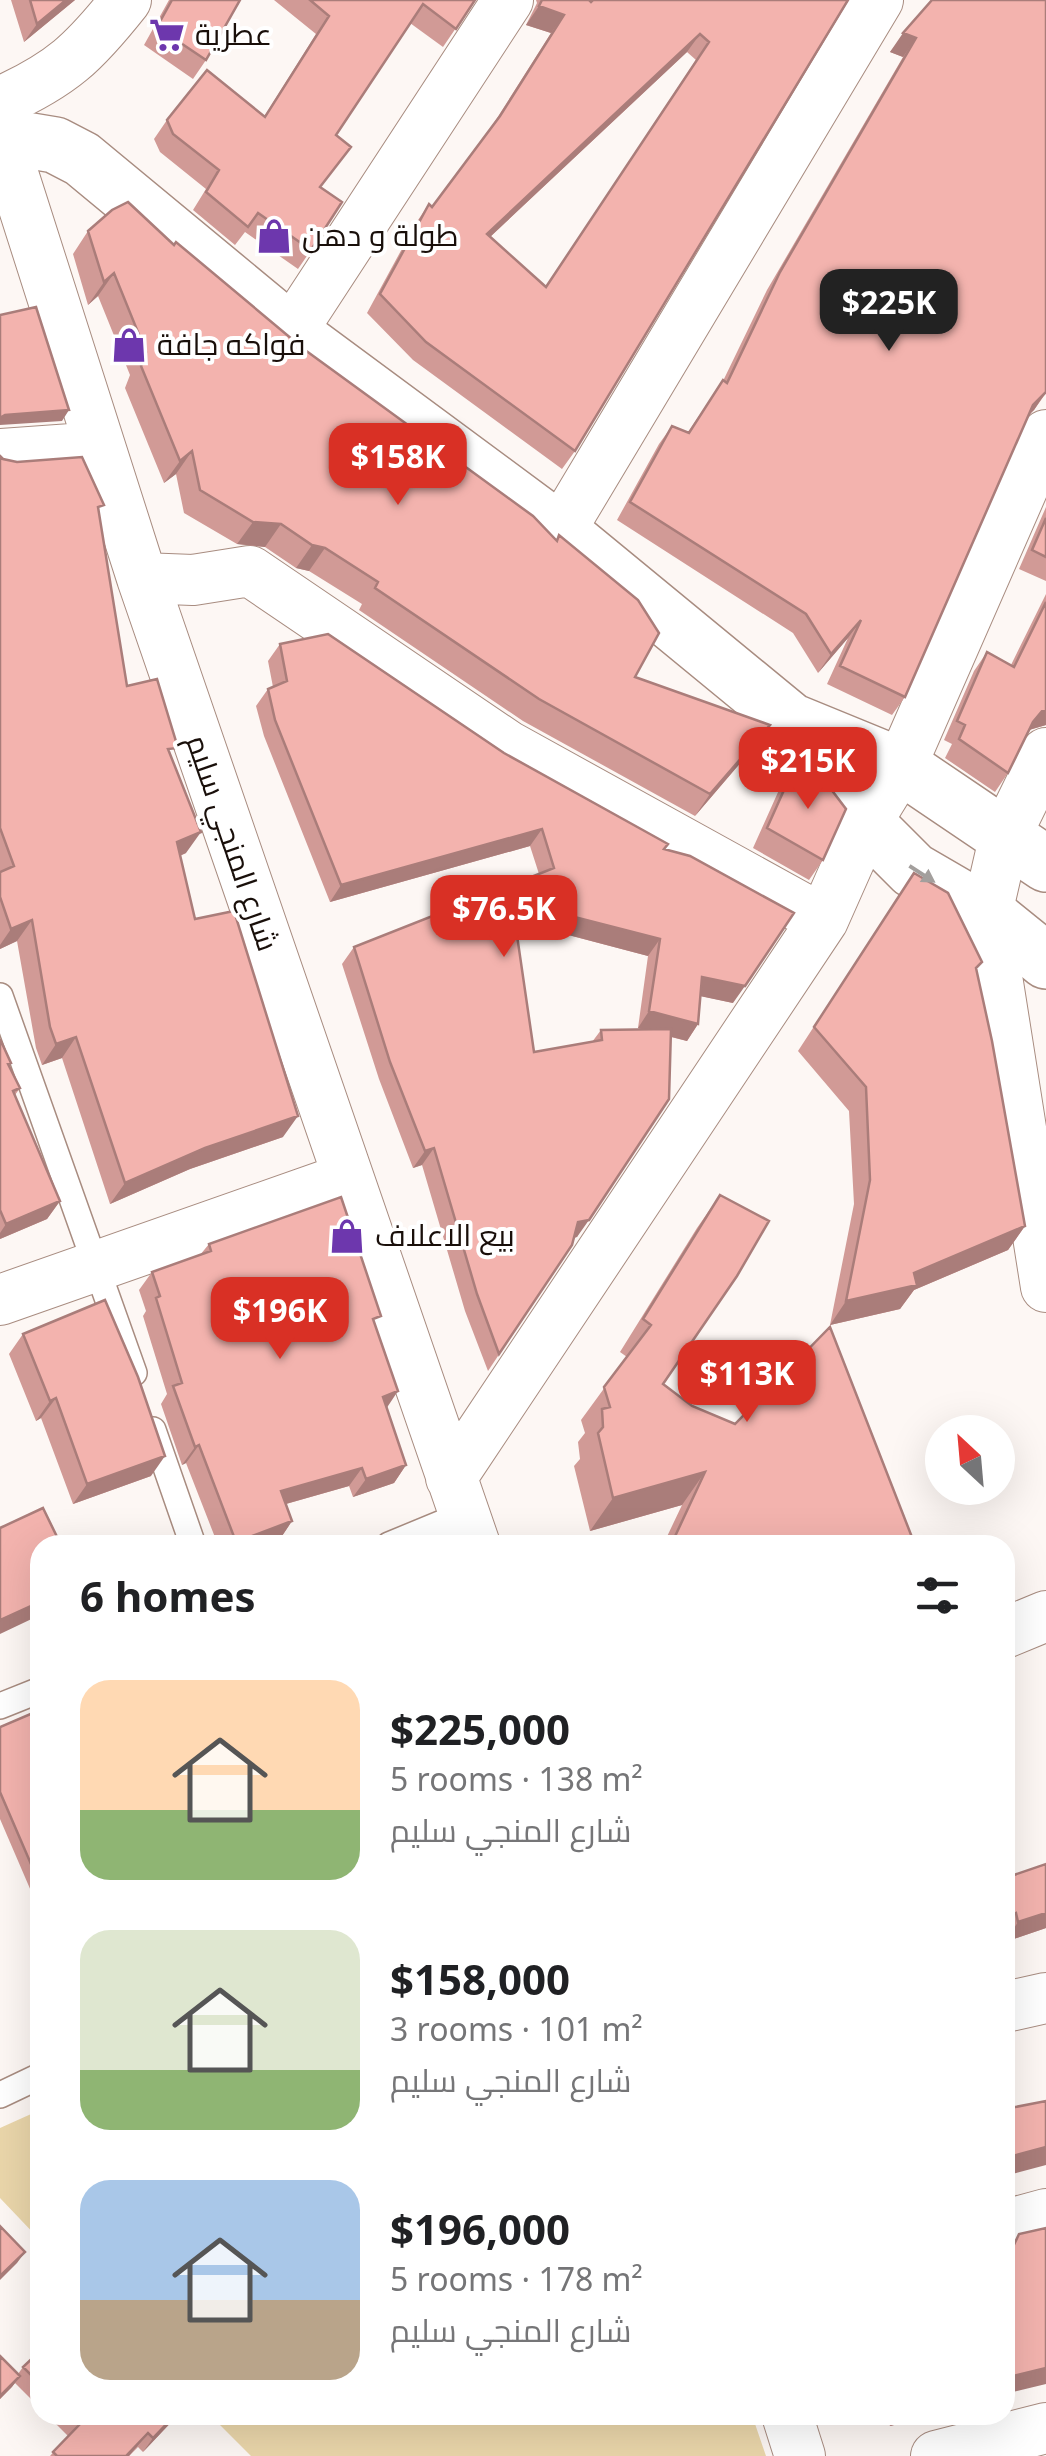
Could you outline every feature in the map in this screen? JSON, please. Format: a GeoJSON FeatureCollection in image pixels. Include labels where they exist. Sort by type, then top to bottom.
{"type":"FeatureCollection","features":[{"type":"Feature","properties":{"kind":"street"},"geometry":{"type":"LineString","coordinates":[[0,102],[42,83],[88,48],[126,0]]}},
{"type":"Feature","properties":{"kind":"street"},"geometry":{"type":"LineString","coordinates":[[291,332],[508,0]]}},
{"type":"Feature","properties":{"kind":"street"},"geometry":{"type":"LineString","coordinates":[[560,531],[878,0]]}},
{"type":"Feature","properties":{"kind":"street","name":"شارع المنجي سليم"},"geometry":{"type":"LineString","coordinates":[[464,1512],[142,578],[1,134],[56,144],[82,159],[291,332],[560,531],[792,722]]}},
{"type":"Feature","properties":{"kind":"street"},"geometry":{"type":"LineString","coordinates":[[464,1512],[823,920],[866,823],[901,766],[1046,435]]}},
{"type":"Feature","properties":{"kind":"street"},"geometry":{"type":"LineString","coordinates":[[0,454],[100,446]]}},
{"type":"Feature","properties":{"kind":"street"},"geometry":{"type":"LineString","coordinates":[[142,578],[193,580],[250,571],[508,746],[823,920]]}},
{"type":"Feature","properties":{"kind":"street"},"geometry":{"type":"LineString","coordinates":[[792,722],[901,766],[1025,852]]}},
{"type":"Feature","properties":{"kind":"street"},"geometry":{"type":"LineString","coordinates":[[792,722],[866,823],[913,870],[987,913],[1046,961]]}},
{"type":"Feature","properties":{"kind":"street"},"geometry":{"type":"LineString","coordinates":[[1046,753],[1025,852],[987,913],[1046,1287]]}},
{"type":"Feature","properties":{"kind":"street"},"geometry":{"type":"LineString","coordinates":[[0,1300],[347,1178]]}},
{"type":"Feature","properties":{"kind":"street"},"geometry":{"type":"LineString","coordinates":[[1015,1629],[1046,1616]]}},
{"type":"Feature","properties":{"kind":"street"},"geometry":{"type":"LineString","coordinates":[[1015,2004],[1046,1998]]}},
{"type":"Feature","properties":{"kind":"street"},"geometry":{"type":"LineString","coordinates":[[1015,2222],[1046,2214]]}},
{"type":"Feature","properties":{"kind":"street"},"geometry":{"type":"LineString","coordinates":[[790,2425],[800,2456]]}},
{"type":"Feature","properties":{"kind":"street"},"geometry":{"type":"LineString","coordinates":[[936,2456],[1046,2428]]}},
{"type":"Feature","properties":{"kind":"lane"},"geometry":{"type":"LineString","coordinates":[[0,996],[190,1535]]}},
{"type":"Feature","properties":{"kind":"lane"},"geometry":{"type":"LineString","coordinates":[[412,1535],[464,1512]]}},
{"type":"Feature","properties":{"kind":"lane"},"geometry":{"type":"LineString","coordinates":[[0,1706],[30,1694]]}},
{"type":"Feature","properties":{"kind":"lane"},"geometry":{"type":"LineString","coordinates":[[0,2095],[30,2081]]}},
{"type":"Feature","properties":{"kind":"shaded area"},"geometry":{"type":"Polygon","coordinates":[[[30,2114],[30,2230],[0,2198],[0,2128],[30,2114]]]}},
{"type":"Feature","properties":{"kind":"shaded area"},"geometry":{"type":"Polygon","coordinates":[[[220,2425],[755,2425],[766,2456],[251,2456],[220,2425]]]}},
{"type":"Feature","properties":{"kind":"building"},"geometry":{"type":"Polygon","coordinates":[[[30,0],[66,0],[37,24],[30,0]]]}},
{"type":"Feature","properties":{"kind":"building"},"geometry":{"type":"Polygon","coordinates":[[[172,0],[240,0],[206,60],[157,27],[172,0]]]}},
{"type":"Feature","properties":{"kind":"building"},"geometry":{"type":"Polygon","coordinates":[[[310,0],[475,0],[456,29],[423,4],[336,135],[351,147],[320,187],[342,202],[311,250],[258,213],[248,227],[206,192],[219,170],[173,134],[167,120],[207,70],[265,117],[329,16],[310,0]]]}},
{"type":"Feature","properties":{"kind":"building"},"geometry":{"type":"Polygon","coordinates":[[[542,0],[848,0],[575,451],[426,342],[380,294],[429,204],[432,207],[500,116],[564,15],[539,6],[542,0]],[[700,34],[487,234],[546,287],[709,42],[700,34]]]}},
{"type":"Feature","properties":{"kind":"building"},"geometry":{"type":"Polygon","coordinates":[[[932,0],[1046,0],[1046,392],[1033,405],[905,697],[840,666],[861,620],[831,654],[806,614],[630,502],[672,426],[689,433],[723,380],[727,383],[780,272],[916,38],[903,33],[932,0]]]}},
{"type":"Feature","properties":{"kind":"building"},"geometry":{"type":"Polygon","coordinates":[[[128,202],[174,245],[176,242],[305,350],[533,516],[557,541],[559,535],[638,600],[659,633],[635,677],[770,725],[710,794],[539,699],[375,588],[378,582],[325,548],[312,545],[281,524],[253,522],[200,490],[192,451],[180,461],[141,366],[146,352],[114,273],[104,282],[88,231],[128,202]]]}},
{"type":"Feature","properties":{"kind":"building"},"geometry":{"type":"Polygon","coordinates":[[[36,307],[69,410],[0,418],[0,315],[36,307]]]}},
{"type":"Feature","properties":{"kind":"building"},"geometry":{"type":"Polygon","coordinates":[[[0,456],[17,462],[82,457],[104,505],[98,507],[127,686],[157,679],[178,748],[168,749],[201,832],[177,842],[195,919],[234,911],[298,1116],[205,1148],[125,1183],[76,1037],[56,1044],[32,920],[11,929],[0,897],[0,872],[14,866],[0,828],[0,456]]]}},
{"type":"Feature","properties":{"kind":"building"},"geometry":{"type":"Polygon","coordinates":[[[1046,518],[1046,557],[1032,550],[1046,518]]]}},
{"type":"Feature","properties":{"kind":"building"},"geometry":{"type":"Polygon","coordinates":[[[1046,602],[1046,710],[1033,722],[1008,773],[959,739],[965,725],[957,721],[987,652],[1014,667],[1046,602]]]}},
{"type":"Feature","properties":{"kind":"building"},"geometry":{"type":"Polygon","coordinates":[[[328,634],[504,753],[668,844],[664,849],[690,856],[794,913],[745,986],[702,977],[698,1024],[649,1011],[660,939],[512,901],[534,1052],[602,1040],[601,1030],[671,1029],[669,1099],[589,1220],[578,1222],[572,1245],[499,1354],[434,1148],[425,1151],[390,1062],[354,947],[554,868],[542,829],[341,885],[275,720],[268,689],[287,681],[280,644],[328,634]]]}},
{"type":"Feature","properties":{"kind":"building"},"geometry":{"type":"Polygon","coordinates":[[[797,761],[824,780],[846,809],[823,860],[767,828],[797,761]]]}},
{"type":"Feature","properties":{"kind":"building"},"geometry":{"type":"Polygon","coordinates":[[[914,873],[948,893],[982,962],[976,968],[1025,1226],[914,1273],[917,1285],[846,1301],[870,1180],[866,1087],[814,1027],[914,873]]]}},
{"type":"Feature","properties":{"kind":"building"},"geometry":{"type":"Polygon","coordinates":[[[0,1039],[20,1088],[13,1091],[60,1201],[6,1224],[0,1210],[0,1039]]]}},
{"type":"Feature","properties":{"kind":"building"},"geometry":{"type":"Polygon","coordinates":[[[720,1195],[769,1221],[737,1276],[663,1384],[692,1406],[735,1424],[830,1327],[911,1535],[676,1535],[705,1472],[613,1498],[598,1433],[603,1427],[602,1409],[610,1407],[604,1387],[651,1325],[643,1319],[720,1195]]]}},
{"type":"Feature","properties":{"kind":"building"},"geometry":{"type":"Polygon","coordinates":[[[341,1197],[381,1316],[373,1319],[398,1391],[383,1397],[406,1465],[366,1479],[362,1468],[281,1491],[292,1521],[255,1535],[233,1535],[173,1386],[182,1383],[152,1272],[211,1251],[209,1244],[341,1197]]]}},
{"type":"Feature","properties":{"kind":"building"},"geometry":{"type":"Polygon","coordinates":[[[105,1300],[138,1377],[165,1456],[87,1484],[56,1398],[50,1401],[23,1334],[105,1300]]]}},
{"type":"Feature","properties":{"kind":"building"},"geometry":{"type":"Polygon","coordinates":[[[43,1508],[56,1535],[30,1535],[30,1606],[0,1620],[0,1528],[43,1508]]]}},
{"type":"Feature","properties":{"kind":"building"},"geometry":{"type":"Polygon","coordinates":[[[30,1714],[30,1862],[0,1792],[0,1727],[30,1714]]]}},
{"type":"Feature","properties":{"kind":"building"},"geometry":{"type":"Polygon","coordinates":[[[1046,1864],[1046,1913],[1018,1922],[1015,1875],[1046,1864]]]}},
{"type":"Feature","properties":{"kind":"building"},"geometry":{"type":"Polygon","coordinates":[[[1046,2101],[1046,2147],[1015,2155],[1015,2107],[1046,2101]]]}},
{"type":"Feature","properties":{"kind":"building"},"geometry":{"type":"Polygon","coordinates":[[[0,2226],[25,2252],[0,2276],[0,2226]]]}},
{"type":"Feature","properties":{"kind":"building"},"geometry":{"type":"Polygon","coordinates":[[[1046,2228],[1046,2368],[1015,2376],[1015,2243],[1019,2234],[1046,2228]]]}},
{"type":"Feature","properties":{"kind":"building"},"geometry":{"type":"Polygon","coordinates":[[[0,2356],[20,2376],[0,2396],[0,2356]]]}},
{"type":"Feature","properties":{"kind":"building"},"geometry":{"type":"Polygon","coordinates":[[[79,2425],[165,2425],[153,2438],[148,2433],[126,2456],[57,2456],[53,2452],[79,2425]]]}},
{"type":"Feature","properties":{"kind":"place","name":"عطرية"},"geometry":{"type":"Point","coordinates":[167,35]}},
{"type":"Feature","properties":{"kind":"place","name":"طولة و دهن"},"geometry":{"type":"Point","coordinates":[274,236]}},
{"type":"Feature","properties":{"kind":"place","name":"فواكه جافة"},"geometry":{"type":"Point","coordinates":[129,345]}},
{"type":"Feature","properties":{"kind":"place","name":"بيع الاعلاف"},"geometry":{"type":"Point","coordinates":[347,1236]}}]}
